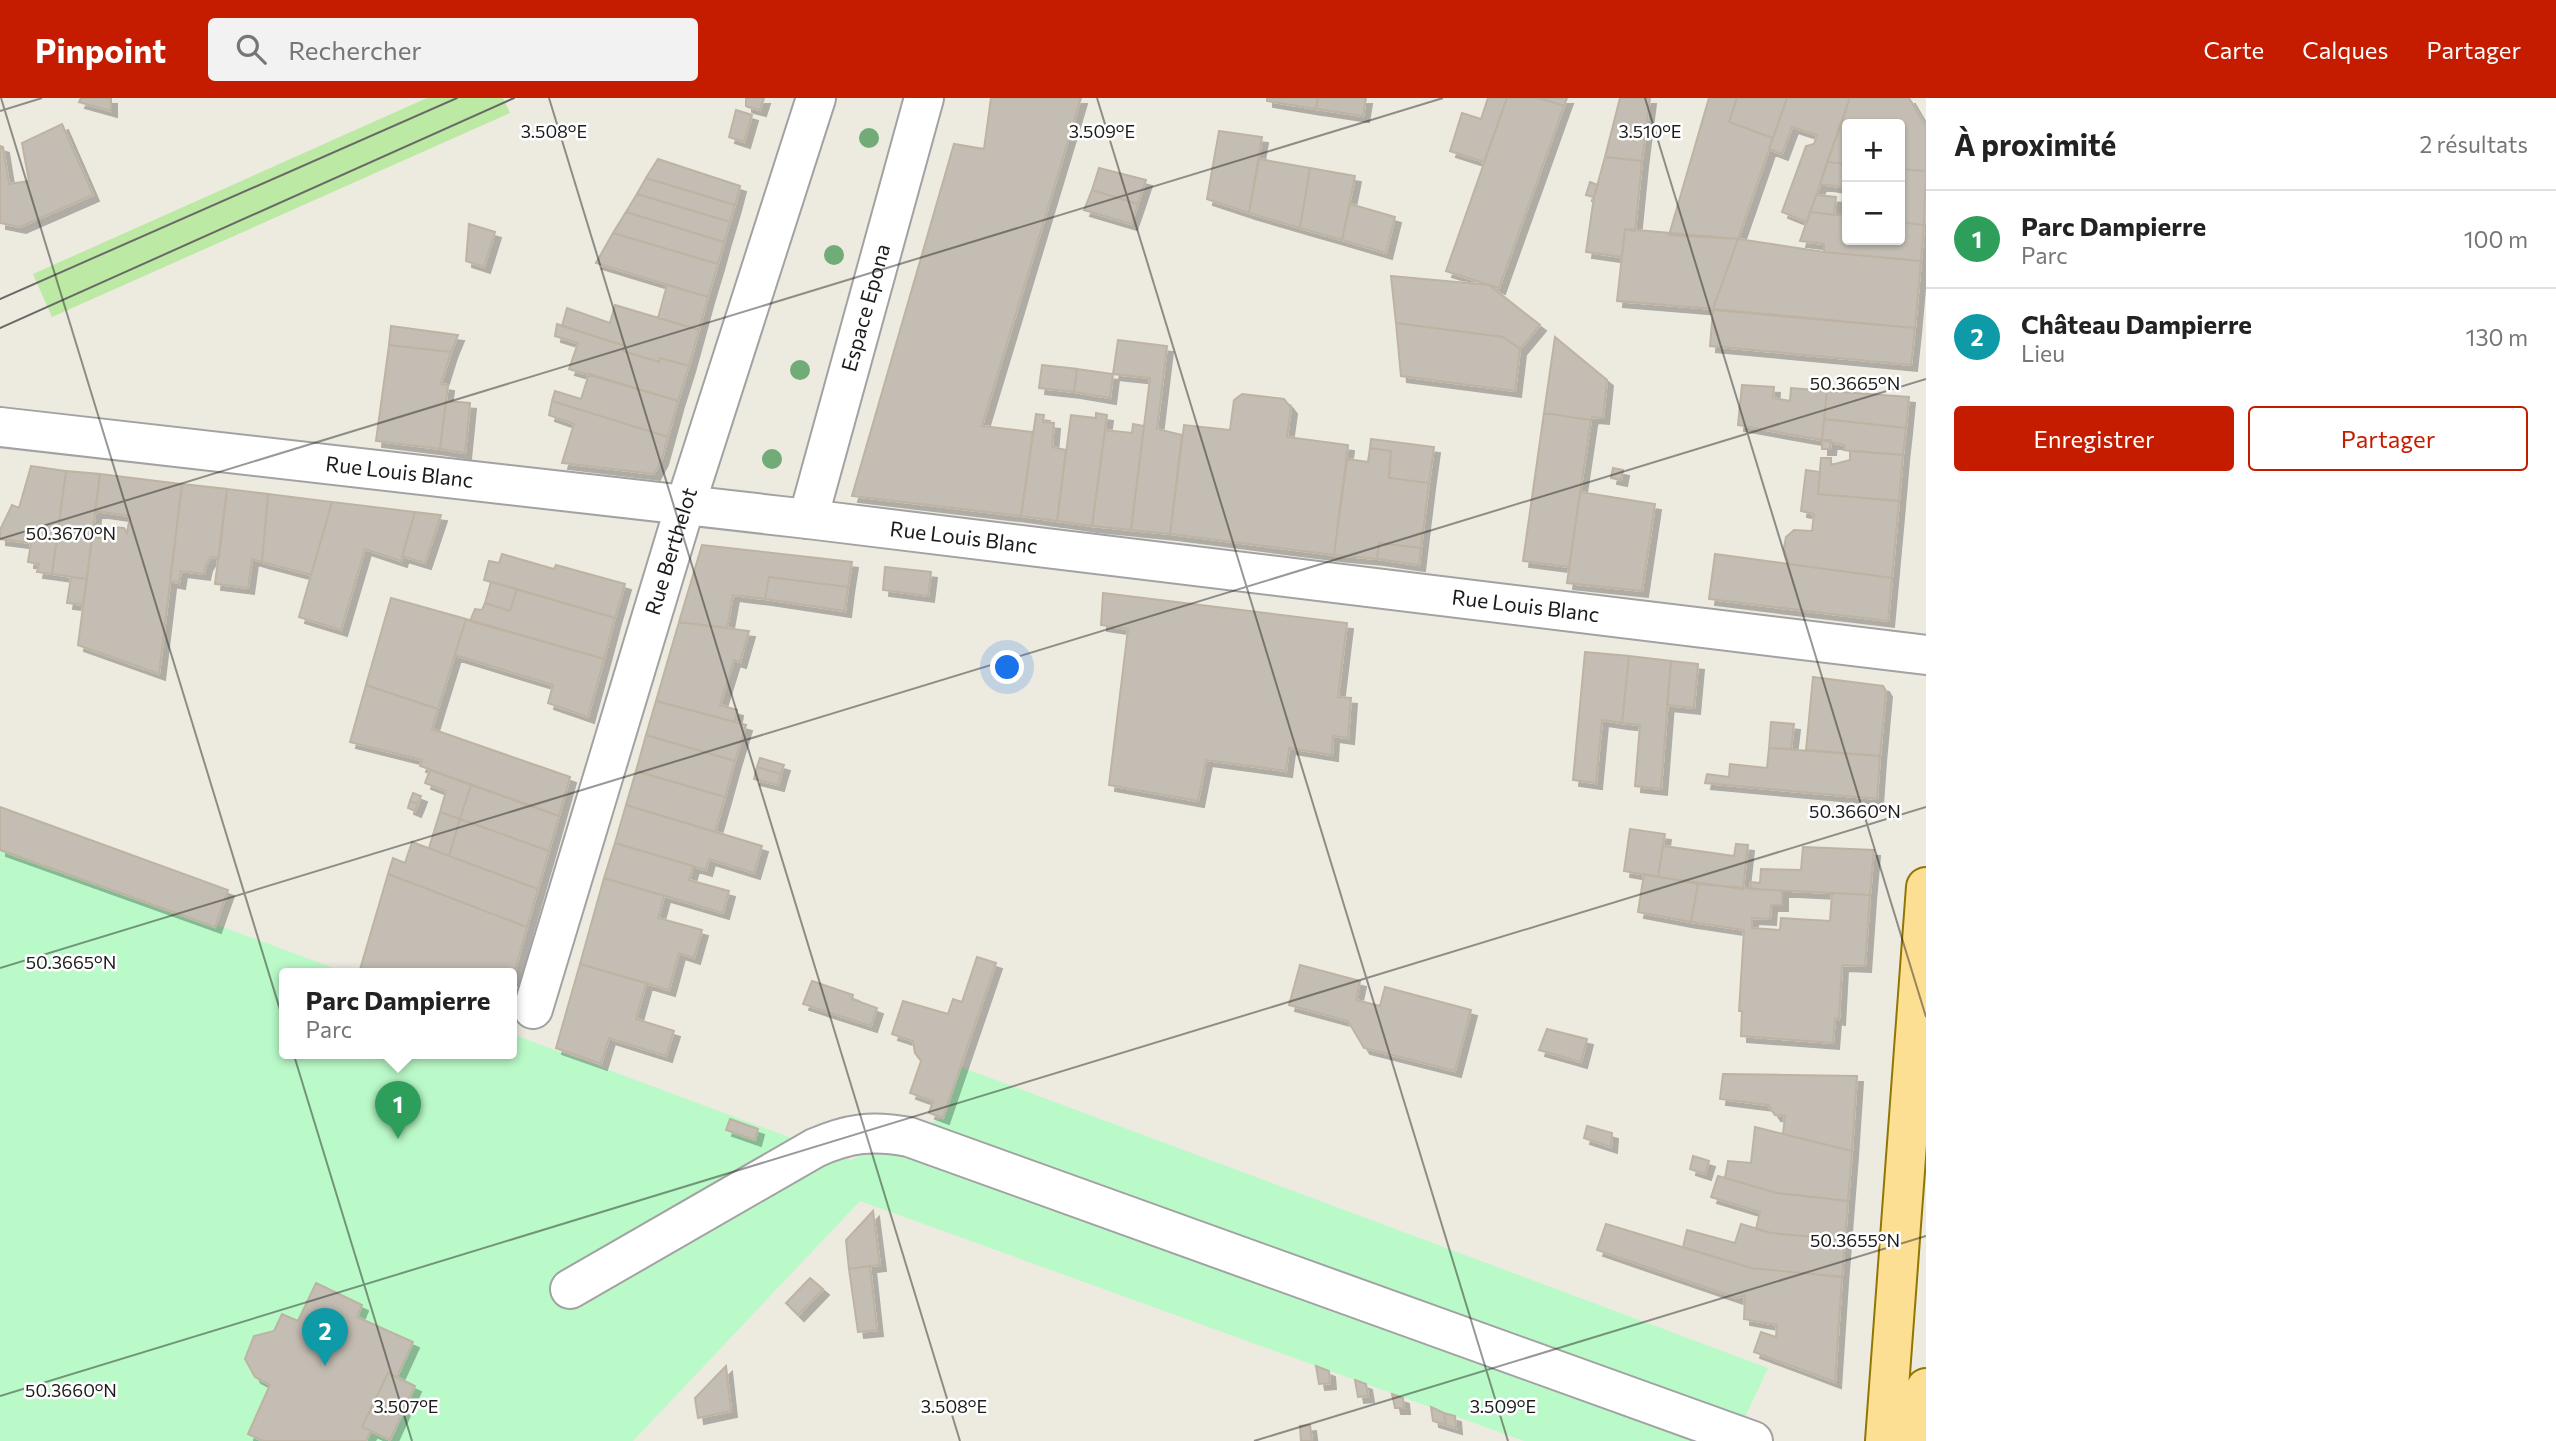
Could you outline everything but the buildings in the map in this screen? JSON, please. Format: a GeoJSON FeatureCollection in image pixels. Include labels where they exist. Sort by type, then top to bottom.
{"type":"FeatureCollection","features":[{"type":"Feature","properties":{"kind":"main road"},"geometry":{"type":"LineString","coordinates":[[1885,1441],[1916,1174],[1926,887]]}},
{"type":"Feature","properties":{"kind":"main road"},"geometry":{"type":"LineString","coordinates":[[1922,1441],[1926,1388]]}},
{"type":"Feature","properties":{"kind":"street","name":"Rue Berthelot"},"geometry":{"type":"LineString","coordinates":[[533,1009],[685,506],[817,98]]}},
{"type":"Feature","properties":{"kind":"street","name":"Espace Epona"},"geometry":{"type":"LineString","coordinates":[[808,519],[924,98]]}},
{"type":"Feature","properties":{"kind":"street","name":"Rue Louis Blanc"},"geometry":{"type":"LineString","coordinates":[[0,427],[808,519],[1926,655]]}},
{"type":"Feature","properties":{"kind":"street"},"geometry":{"type":"LineString","coordinates":[[570,1289],[815,1148],[859,1133],[883,1132],[909,1137],[1753,1441]]}},
{"type":"Feature","properties":{"kind":"green space"},"geometry":{"type":"Polygon","coordinates":[[[427,98],[503,98],[510,113],[52,317],[33,274],[427,98]]]}},
{"type":"Feature","properties":{"kind":"green space"},"geometry":{"type":"Polygon","coordinates":[[[0,844],[334,968],[279,968],[279,1059],[517,1059],[517,1036],[851,1160],[942,1118],[961,1067],[1768,1368],[1734,1441],[1524,1441],[860,1201],[633,1441],[0,1441],[0,844]]]}},
{"type":"Feature","properties":{"kind":"tram line"},"geometry":{"type":"LineString","coordinates":[[0,299],[457,98]]}},
{"type":"Feature","properties":{"kind":"tram line"},"geometry":{"type":"LineString","coordinates":[[0,328],[514,98]]}},
{"type":"Feature","properties":{"kind":"place","name":"Parc Dampierre"},"geometry":{"type":"Point","coordinates":[398,1139]}},
{"type":"Feature","properties":{"kind":"place","name":"Château Dampierre"},"geometry":{"type":"Point","coordinates":[325,1366]}}]}
